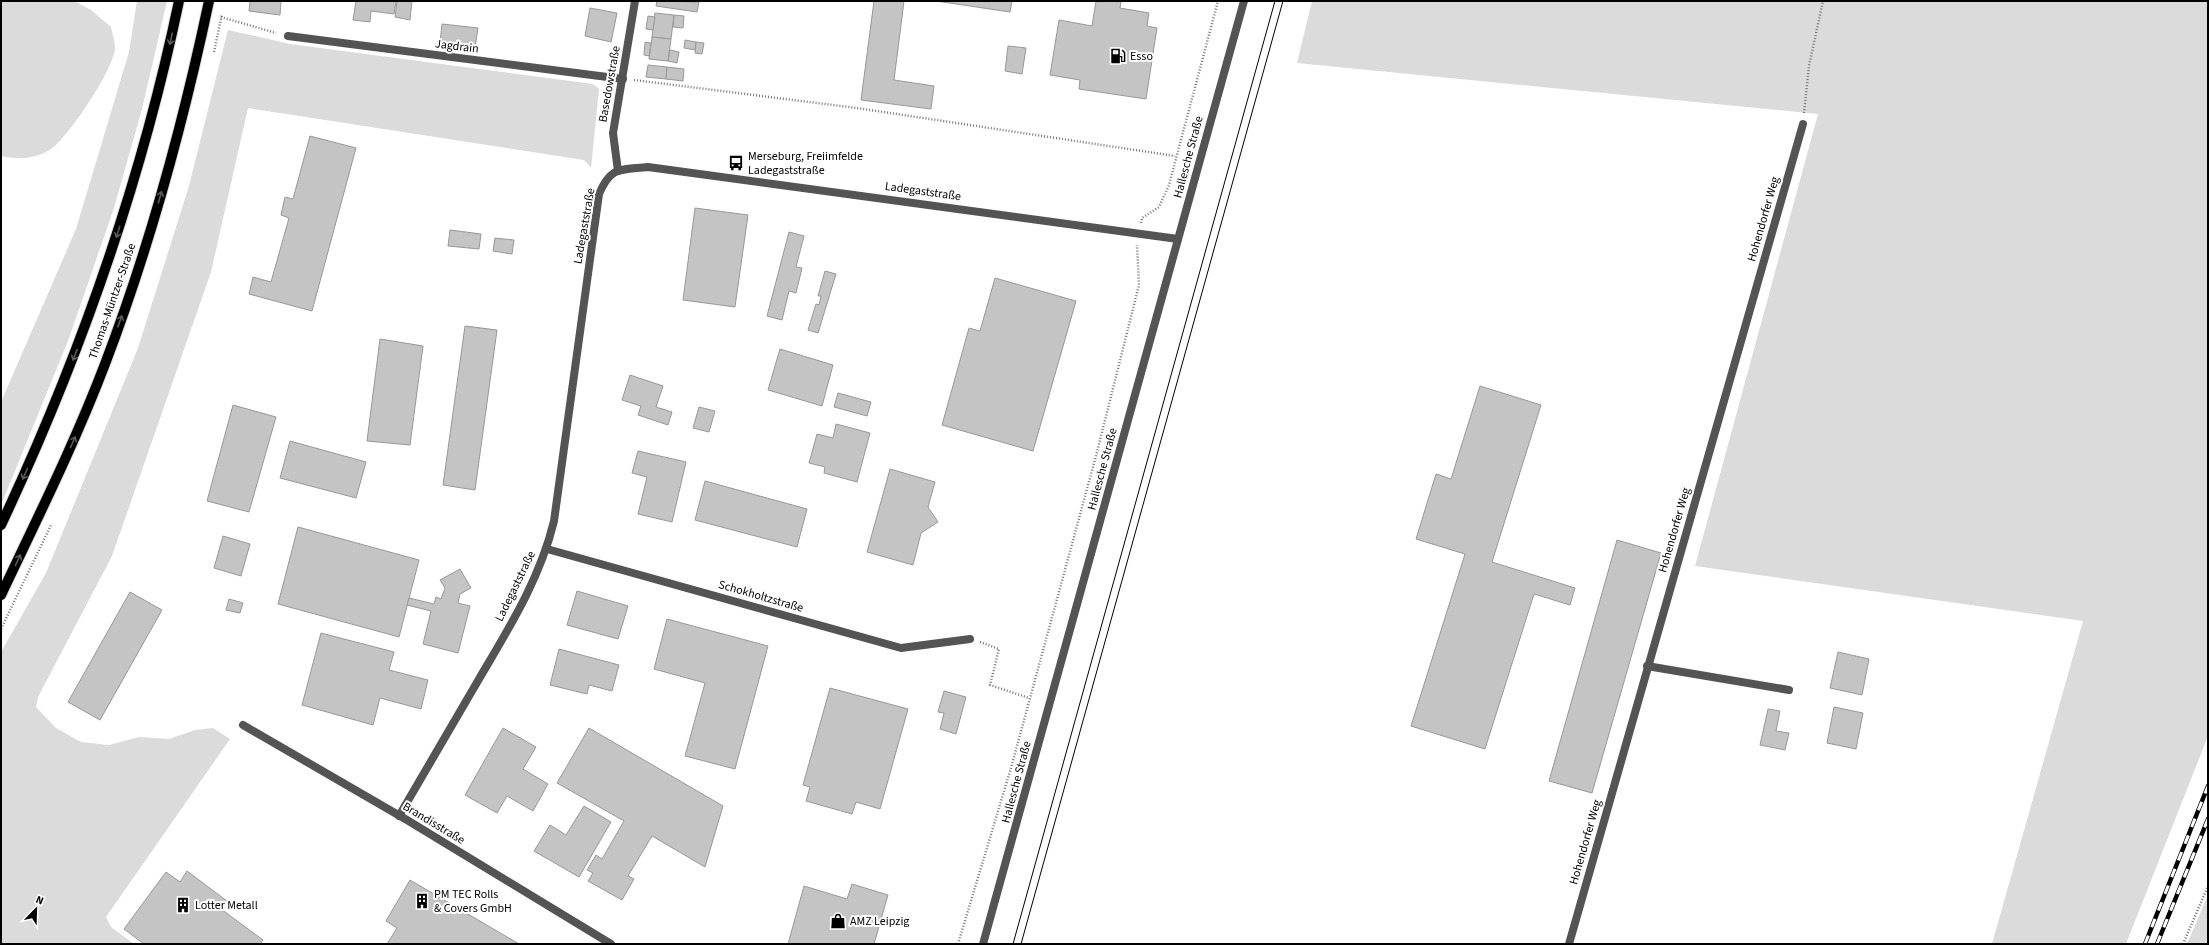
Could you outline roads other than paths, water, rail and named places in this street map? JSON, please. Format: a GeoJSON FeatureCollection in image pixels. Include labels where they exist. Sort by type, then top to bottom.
{"type":"FeatureCollection","features":[{"type":"Feature","properties":{"kind":"main road","name":"Thomas-Müntzer-Straße"},"geometry":{"type":"LineString","coordinates":[[1,525],[63,388],[91,314],[154,111],[179,1]]}},
{"type":"Feature","properties":{"kind":"main road","name":"Thomas-Müntzer-Straße"},"geometry":{"type":"LineString","coordinates":[[1,595],[83,419],[135,280],[179,133],[210,1]]}},
{"type":"Feature","properties":{"kind":"street","name":"Basedowstraße"},"geometry":{"type":"LineString","coordinates":[[618,171],[613,133],[635,1]]}},
{"type":"Feature","properties":{"kind":"street","name":"Hallesche Straße"},"geometry":{"type":"LineString","coordinates":[[983,944],[1244,1]]}},
{"type":"Feature","properties":{"kind":"street","name":"Jagdrain"},"geometry":{"type":"LineString","coordinates":[[288,36],[623,79]]}},
{"type":"Feature","properties":{"kind":"street","name":"Hohendorfer Weg"},"geometry":{"type":"LineString","coordinates":[[1569,944],[1647,666],[1803,124]]}},
{"type":"Feature","properties":{"kind":"street","name":"Ladegaststraße"},"geometry":{"type":"LineString","coordinates":[[399,816],[503,639],[533,583],[547,548],[554,521],[599,194],[606,177],[618,171],[648,167],[1000,214],[1138,235],[1178,239]]}},
{"type":"Feature","properties":{"kind":"street","name":"Schokholtzstraße"},"geometry":{"type":"LineString","coordinates":[[547,548],[901,648],[970,638]]}},
{"type":"Feature","properties":{"kind":"street"},"geometry":{"type":"LineString","coordinates":[[1647,666],[1789,690]]}},
{"type":"Feature","properties":{"kind":"street","name":"Brandisstraße"},"geometry":{"type":"LineString","coordinates":[[243,725],[399,816],[611,944]]}},
{"type":"Feature","properties":{"kind":"tram line"},"geometry":{"type":"LineString","coordinates":[[1013,944],[1275,1]]}},
{"type":"Feature","properties":{"kind":"tram line"},"geometry":{"type":"LineString","coordinates":[[1021,944],[1283,1]]}},
{"type":"Feature","properties":{"kind":"railway"},"geometry":{"type":"LineString","coordinates":[[2145,944],[2208,786]]}},
{"type":"Feature","properties":{"kind":"railway"},"geometry":{"type":"LineString","coordinates":[[2157,944],[2208,819]]}},
{"type":"Feature","properties":{"kind":"place","name":"Esso"},"geometry":{"type":"Point","coordinates":[1118,56]}},
{"type":"Feature","properties":{"kind":"place","name":"Merseburg, Freiimfelde Ladegaststraße"},"geometry":{"type":"Point","coordinates":[736,163]}},
{"type":"Feature","properties":{"kind":"place","name":"PM TEC Rolls & Covers GmbH"},"geometry":{"type":"Point","coordinates":[422,901]}},
{"type":"Feature","properties":{"kind":"place","name":"Lotter Metall"},"geometry":{"type":"Point","coordinates":[183,905]}},
{"type":"Feature","properties":{"kind":"place","name":"AMZ Leipzig"},"geometry":{"type":"Point","coordinates":[838,921]}}]}
